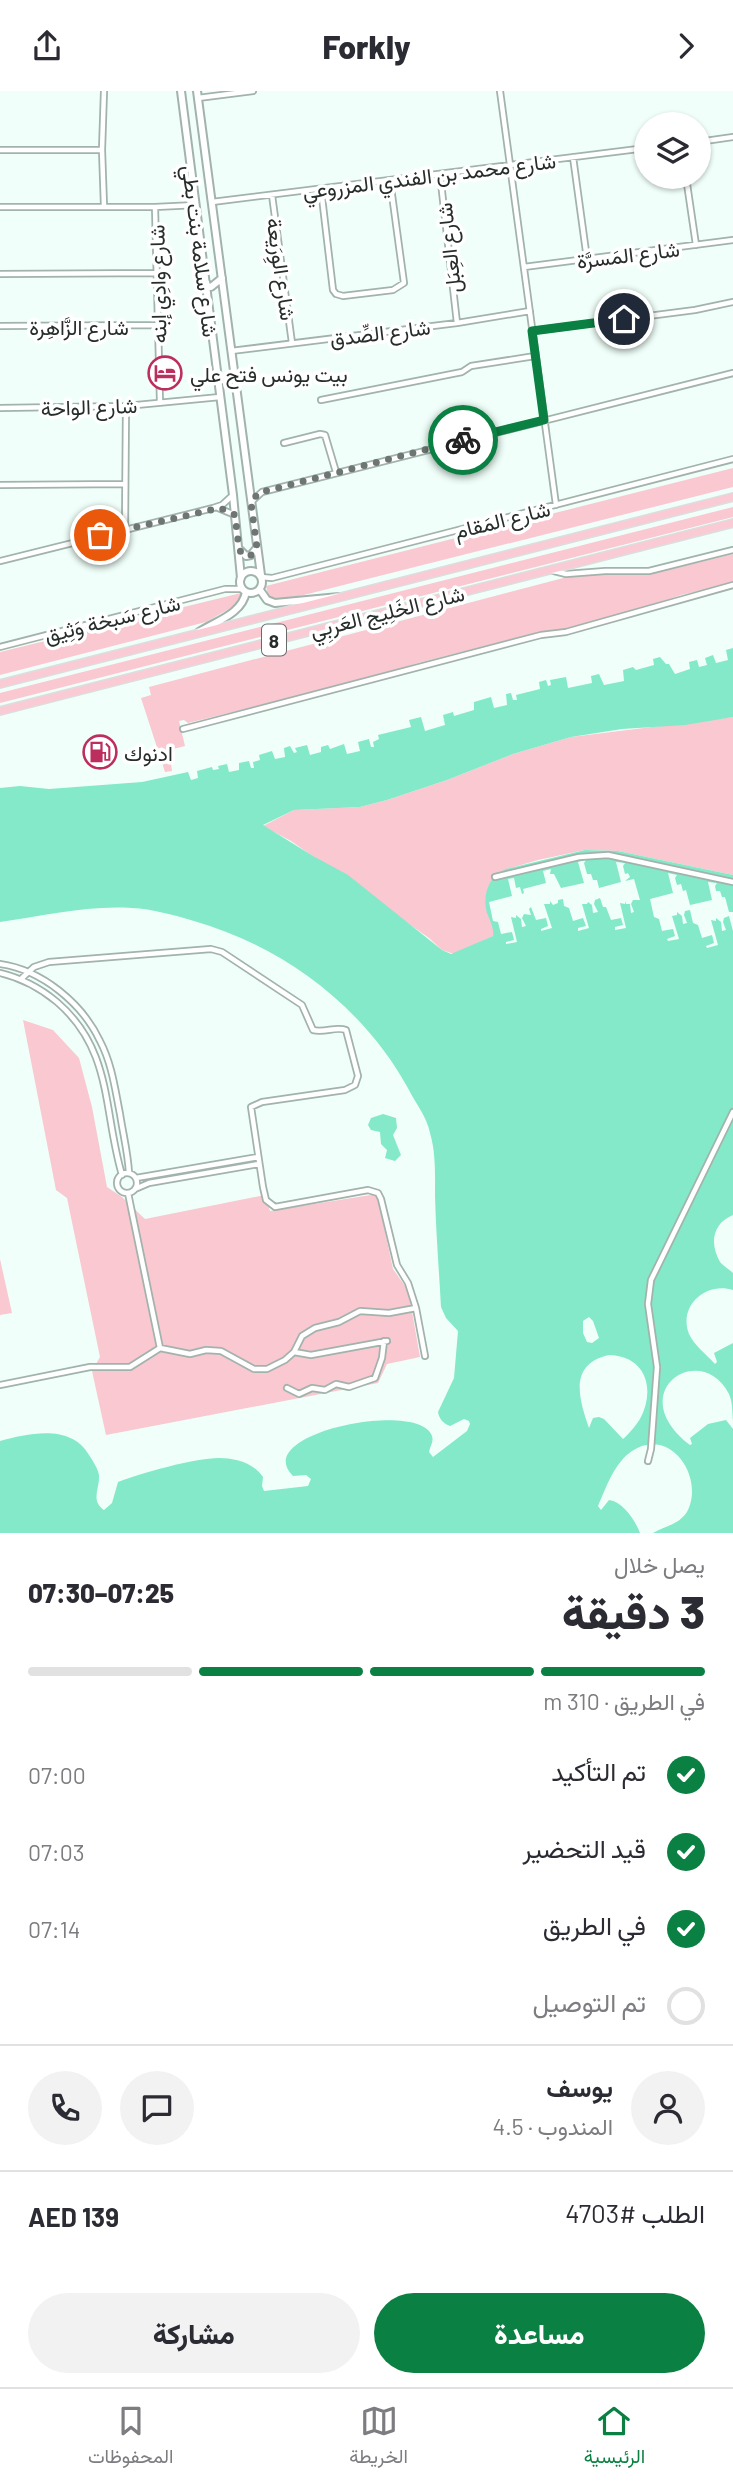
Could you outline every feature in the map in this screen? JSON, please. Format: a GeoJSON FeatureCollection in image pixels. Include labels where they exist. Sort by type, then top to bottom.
{"type":"FeatureCollection","features":[{"type":"Feature","properties":{"kind":"highway","name":"شارع الخَلِيج العَربِي"},"geometry":{"type":"LineString","coordinates":[[0,684],[733,497]]}},
{"type":"Feature","properties":{"kind":"highway","name":"شارع الخَلِيج العَربِي"},"geometry":{"type":"LineString","coordinates":[[0,711],[733,523]]}},
{"type":"Feature","properties":{"kind":"main road","name":"شارع سلامة بنت بطي"},"geometry":{"type":"LineString","coordinates":[[181,91],[233,495],[240,579]]}},
{"type":"Feature","properties":{"kind":"main road","name":"شارع سلامة بنت بطي"},"geometry":{"type":"LineString","coordinates":[[198,94],[261,576]]}},
{"type":"Feature","properties":{"kind":"main road"},"geometry":{"type":"LineString","coordinates":[[205,280],[207,286],[211,287],[222,278]]}},
{"type":"Feature","properties":{"kind":"main road"},"geometry":{"type":"LineString","coordinates":[[239,549],[246,556],[251,555],[257,548]]}},
{"type":"Feature","properties":{"kind":"main road"},"geometry":{"type":"LineString","coordinates":[[196,634],[238,609],[244,602],[240,579],[250,571],[261,576],[261,587],[267,600],[275,603],[329,596],[341,598]]}},
{"type":"Feature","properties":{"kind":"main road"},"geometry":{"type":"LineString","coordinates":[[244,591],[251,594],[261,587]]}},
{"type":"Feature","properties":{"kind":"street"},"geometry":{"type":"LineString","coordinates":[[104,91],[104,206]]}},
{"type":"Feature","properties":{"kind":"street"},"geometry":{"type":"LineString","coordinates":[[198,94],[253,91]]}},
{"type":"Feature","properties":{"kind":"street"},"geometry":{"type":"LineString","coordinates":[[500,91],[556,505]]}},
{"type":"Feature","properties":{"kind":"street"},"geometry":{"type":"LineString","coordinates":[[711,140],[733,137]]}},
{"type":"Feature","properties":{"kind":"street","name":"شارع محمد بن الفندي المزروعي"},"geometry":{"type":"LineString","coordinates":[[212,202],[634,149]]}},
{"type":"Feature","properties":{"kind":"street"},"geometry":{"type":"LineString","coordinates":[[0,150],[102,150]]}},
{"type":"Feature","properties":{"kind":"street"},"geometry":{"type":"LineString","coordinates":[[573,157],[587,259]]}},
{"type":"Feature","properties":{"kind":"street","name":"شارع العِبَل"},"geometry":{"type":"LineString","coordinates":[[440,174],[457,323]]}},
{"type":"Feature","properties":{"kind":"street"},"geometry":{"type":"LineString","coordinates":[[321,188],[333,290],[343,296],[393,290],[404,283],[390,180]]}},
{"type":"Feature","properties":{"kind":"street"},"geometry":{"type":"LineString","coordinates":[[688,189],[696,245]]}},
{"type":"Feature","properties":{"kind":"street","name":"شارع الوِرَيعة"},"geometry":{"type":"LineString","coordinates":[[272,195],[292,343]]}},
{"type":"Feature","properties":{"kind":"street"},"geometry":{"type":"LineString","coordinates":[[0,207],[195,205]]}},
{"type":"Feature","properties":{"kind":"street","name":"شارع وادِي إبنه"},"geometry":{"type":"LineString","coordinates":[[155,207],[160,403]]}},
{"type":"Feature","properties":{"kind":"street","name":"شارع المَسرَّة"},"geometry":{"type":"LineString","coordinates":[[524,267],[733,240]]}},
{"type":"Feature","properties":{"kind":"street"},"geometry":{"type":"LineString","coordinates":[[0,274],[156,273]]}},
{"type":"Feature","properties":{"kind":"street"},"geometry":{"type":"LineString","coordinates":[[532,331],[695,310],[733,302]]}},
{"type":"Feature","properties":{"kind":"street","name":"شارع الصِّدق"},"geometry":{"type":"LineString","coordinates":[[231,351],[457,323],[530,311]]}},
{"type":"Feature","properties":{"kind":"street","name":"شارع الزَّاهِرة"},"geometry":{"type":"LineString","coordinates":[[0,326],[157,325]]}},
{"type":"Feature","properties":{"kind":"street"},"geometry":{"type":"LineString","coordinates":[[321,400],[461,372],[471,366],[535,356]]}},
{"type":"Feature","properties":{"kind":"street"},"geometry":{"type":"LineString","coordinates":[[251,503],[262,492],[336,472],[733,373]]}},
{"type":"Feature","properties":{"kind":"street","name":"شارع الواحة"},"geometry":{"type":"LineString","coordinates":[[0,408],[126,406],[220,397]]}},
{"type":"Feature","properties":{"kind":"street"},"geometry":{"type":"LineString","coordinates":[[125,529],[126,406]]}},
{"type":"Feature","properties":{"kind":"street"},"geometry":{"type":"LineString","coordinates":[[284,443],[320,434],[326,435],[336,472]]}},
{"type":"Feature","properties":{"kind":"street","name":"شارع المَقام"},"geometry":{"type":"LineString","coordinates":[[261,576],[271,577],[733,459]]}},
{"type":"Feature","properties":{"kind":"street"},"geometry":{"type":"LineString","coordinates":[[0,485],[125,484]]}},
{"type":"Feature","properties":{"kind":"street"},"geometry":{"type":"LineString","coordinates":[[249,485],[262,492]]}},
{"type":"Feature","properties":{"kind":"street"},"geometry":{"type":"LineString","coordinates":[[0,561],[213,508],[222,505],[233,495]]}},
{"type":"Feature","properties":{"kind":"street"},"geometry":{"type":"LineString","coordinates":[[213,508],[235,515]]}},
{"type":"Feature","properties":{"kind":"street"},"geometry":{"type":"LineString","coordinates":[[549,570],[566,574],[649,571],[733,550]]}},
{"type":"Feature","properties":{"kind":"street","name":"شارع المَقام"},"geometry":{"type":"LineString","coordinates":[[261,587],[271,577]]}},
{"type":"Feature","properties":{"kind":"street","name":"شارع سَبخة وَثِيق"},"geometry":{"type":"LineString","coordinates":[[0,647],[225,589],[240,579]]}},
{"type":"Feature","properties":{"kind":"street"},"geometry":{"type":"LineString","coordinates":[[183,729],[536,636],[566,632],[619,619],[653,606],[733,585]]}},
{"type":"Feature","properties":{"kind":"street","name":"شارع سَبخة وَثِيق"},"geometry":{"type":"LineString","coordinates":[[225,589],[244,591]]}},
{"type":"Feature","properties":{"kind":"street"},"geometry":{"type":"LineString","coordinates":[[495,877],[579,857],[608,855],[733,882]]}},
{"type":"Feature","properties":{"kind":"street"},"geometry":{"type":"LineString","coordinates":[[20,979],[28,971],[49,962],[211,949],[222,952],[302,1005],[313,1030],[346,1030],[358,1076],[355,1085],[345,1090],[254,1104],[250,1111],[266,1200],[273,1206],[368,1190],[378,1193],[397,1265],[408,1283],[416,1308],[425,1356]]}},
{"type":"Feature","properties":{"kind":"street"},"geometry":{"type":"LineString","coordinates":[[0,964],[36,975],[67,998],[89,1022],[101,1041],[111,1068],[129,1173],[136,1178],[258,1157]]}},
{"type":"Feature","properties":{"kind":"street"},"geometry":{"type":"LineString","coordinates":[[0,973],[20,979],[47,994],[82,1027],[101,1070],[122,1175],[117,1185],[121,1191],[128,1193],[149,1183],[259,1164]]}},
{"type":"Feature","properties":{"kind":"street"},"geometry":{"type":"LineString","coordinates":[[648,1461],[657,1367],[648,1304],[651,1280],[733,1112]]}},
{"type":"Feature","properties":{"kind":"street"},"geometry":{"type":"LineString","coordinates":[[122,1175],[129,1173]]}},
{"type":"Feature","properties":{"kind":"street"},"geometry":{"type":"LineString","coordinates":[[135,1189],[136,1178]]}},
{"type":"Feature","properties":{"kind":"street"},"geometry":{"type":"LineString","coordinates":[[128,1193],[160,1348]]}},
{"type":"Feature","properties":{"kind":"street"},"geometry":{"type":"LineString","coordinates":[[0,1385],[89,1367],[130,1367],[160,1348],[190,1354],[206,1350],[221,1351],[261,1370],[274,1367],[294,1352],[302,1336],[308,1332],[339,1322],[360,1311],[389,1314],[416,1308]]}},
{"type":"Feature","properties":{"kind":"street"},"geometry":{"type":"LineString","coordinates":[[287,1388],[299,1394],[313,1388],[325,1390],[337,1384],[349,1387],[372,1379],[378,1373],[386,1341],[311,1356],[294,1352]]}},
{"type":"Feature","properties":{"kind":"shaded area"},"geometry":{"type":"Polygon","coordinates":[[[733,468],[733,487],[284,600],[268,596],[266,586],[733,468]]]}},
{"type":"Feature","properties":{"kind":"shaded area"},"geometry":{"type":"Polygon","coordinates":[[[733,507],[733,517],[0,703],[0,693],[733,507]]]}},
{"type":"Feature","properties":{"kind":"shaded area"},"geometry":{"type":"Polygon","coordinates":[[[733,554],[733,583],[681,595],[630,613],[567,630],[524,636],[188,723],[179,721],[185,746],[169,750],[172,771],[165,772],[141,698],[151,695],[149,687],[571,576],[596,572],[659,572],[733,554]]]}},
{"type":"Feature","properties":{"kind":"shaded area"},"geometry":{"type":"Polygon","coordinates":[[[241,593],[243,601],[206,622],[0,675],[0,652],[241,593]]]}},
{"type":"Feature","properties":{"kind":"shaded area"},"geometry":{"type":"Polygon","coordinates":[[[733,648],[733,717],[571,737],[513,754],[387,800],[360,807],[294,810],[263,825],[348,875],[442,950],[451,954],[493,936],[487,913],[486,893],[495,876],[506,869],[585,850],[618,851],[733,875],[733,1215],[717,1228],[714,1241],[720,1262],[733,1273],[733,1290],[713,1289],[697,1298],[687,1314],[687,1324],[694,1342],[715,1364],[717,1362],[714,1353],[733,1343],[733,1421],[729,1394],[716,1378],[701,1371],[686,1372],[673,1379],[665,1391],[663,1407],[671,1425],[690,1445],[690,1438],[708,1424],[726,1420],[733,1429],[733,1533],[653,1533],[685,1515],[692,1497],[691,1483],[680,1458],[671,1450],[659,1445],[646,1445],[632,1451],[620,1462],[598,1506],[601,1510],[609,1500],[619,1504],[632,1517],[640,1533],[0,1533],[0,1441],[12,1438],[49,1433],[72,1439],[81,1445],[98,1470],[97,1502],[104,1510],[112,1503],[118,1482],[183,1463],[219,1458],[244,1462],[263,1477],[264,1491],[308,1486],[311,1479],[306,1475],[293,1476],[286,1460],[294,1446],[314,1435],[371,1421],[399,1421],[421,1425],[432,1436],[429,1452],[433,1457],[467,1431],[470,1424],[464,1419],[450,1426],[439,1417],[438,1412],[454,1378],[458,1331],[446,1318],[441,1307],[435,1164],[429,1127],[391,1060],[345,1007],[318,984],[290,964],[227,932],[171,915],[115,907],[0,922],[0,788],[20,786],[49,789],[142,782],[188,772],[191,780],[198,778],[197,771],[212,767],[213,770],[219,769],[218,766],[227,764],[229,772],[239,770],[239,763],[249,761],[251,768],[254,768],[253,762],[260,760],[259,755],[272,751],[275,759],[285,757],[284,748],[290,746],[294,753],[297,752],[295,748],[307,745],[310,755],[321,752],[321,747],[328,745],[330,749],[344,744],[347,754],[360,751],[358,742],[369,739],[371,747],[374,747],[373,742],[379,739],[378,735],[411,727],[409,720],[421,717],[425,731],[445,725],[443,715],[453,712],[454,716],[474,710],[474,702],[491,697],[494,708],[507,705],[506,694],[511,693],[513,700],[517,700],[516,695],[540,689],[539,682],[546,680],[548,686],[551,685],[550,680],[566,677],[568,688],[592,683],[591,676],[599,674],[604,685],[624,681],[623,670],[654,665],[653,659],[660,657],[669,664],[675,674],[690,669],[689,662],[697,660],[699,667],[707,665],[705,658],[713,655],[716,663],[728,660],[726,650],[733,648]],[[589,1317],[583,1321],[583,1333],[587,1342],[592,1343],[599,1338],[589,1317]],[[609,1355],[587,1366],[582,1374],[580,1395],[589,1428],[593,1418],[599,1417],[623,1439],[633,1429],[645,1408],[647,1386],[644,1376],[632,1361],[609,1355]]]}},
{"type":"Feature","properties":{"kind":"shaded area"},"geometry":{"type":"Polygon","coordinates":[[[733,717],[733,875],[618,851],[585,850],[538,860],[507,869],[487,893],[487,911],[494,928],[493,936],[454,954],[442,950],[429,938],[291,841],[263,826],[294,810],[360,807],[387,800],[513,754],[571,737],[733,717]]]}},
{"type":"Feature","properties":{"kind":"shaded area"},"geometry":{"type":"Polygon","coordinates":[[[23,1020],[53,1030],[79,1058],[92,1107],[107,1187],[145,1219],[265,1195],[270,1211],[377,1194],[393,1269],[405,1286],[410,1300],[420,1357],[387,1364],[378,1383],[106,1435],[92,1371],[100,1357],[67,1198],[56,1190],[23,1020]]]}},
{"type":"Feature","properties":{"kind":"shaded area"},"geometry":{"type":"Polygon","coordinates":[[[383,1114],[396,1118],[397,1128],[393,1135],[401,1155],[395,1161],[385,1158],[387,1150],[381,1144],[380,1132],[371,1130],[368,1125],[371,1118],[383,1114]]]}},
{"type":"Feature","properties":{"kind":"shaded area"},"geometry":{"type":"Polygon","coordinates":[[[0,1259],[12,1313],[0,1315],[0,1259]]]}},
{"type":"Feature","properties":{"kind":"pier"},"geometry":{"type":"Polygon","coordinates":[[[586,860],[584,863],[587,874],[597,880],[599,888],[621,882],[616,862],[625,863],[625,874],[628,873],[630,877],[625,881],[634,879],[640,900],[633,900],[631,904],[634,912],[631,913],[630,904],[625,901],[625,904],[620,903],[626,928],[615,930],[615,927],[623,925],[621,918],[611,920],[600,898],[595,900],[594,904],[598,912],[593,913],[592,905],[588,902],[582,904],[589,928],[578,931],[578,928],[586,926],[583,918],[573,921],[563,899],[553,905],[550,901],[550,904],[544,904],[552,928],[541,931],[548,926],[546,918],[536,920],[531,907],[531,915],[524,914],[522,918],[526,926],[522,927],[521,919],[516,915],[516,918],[511,917],[517,942],[506,944],[514,940],[512,932],[501,934],[498,922],[493,921],[489,902],[512,896],[508,879],[514,878],[516,888],[520,887],[522,894],[523,889],[546,883],[543,871],[551,869],[550,874],[554,874],[561,888],[584,883],[578,862],[586,860]]]}},
{"type":"Feature","properties":{"kind":"pier"},"geometry":{"type":"Polygon","coordinates":[[[668,873],[677,875],[677,885],[681,884],[683,891],[686,890],[690,905],[712,900],[708,882],[717,883],[716,891],[720,891],[722,897],[725,897],[729,912],[733,912],[733,931],[729,916],[724,918],[726,930],[722,931],[721,922],[716,918],[716,921],[711,920],[718,945],[707,948],[706,946],[714,943],[712,935],[702,938],[698,925],[693,923],[690,910],[685,911],[684,915],[687,923],[683,924],[682,916],[677,912],[677,915],[672,916],[679,939],[668,941],[667,939],[675,936],[673,929],[662,931],[659,919],[654,917],[650,899],[673,893],[668,873]]]}},
{"type":"Feature","properties":{"kind":"way so far"},"geometry":{"type":"LineString","coordinates":[[100,535],[220,508],[235,515],[239,549],[243,555],[251,555],[257,548],[251,503],[258,493],[463,440]]}},
{"type":"Feature","properties":{"kind":"place","name":"بيت يونس فتح علي"},"geometry":{"type":"Point","coordinates":[165,373]}},
{"type":"Feature","properties":{"kind":"place","name":"ادنوك"},"geometry":{"type":"Point","coordinates":[100,752]}},
{"type":"Feature","properties":{"kind":"route"},"geometry":{"type":"LineString","coordinates":[[463,440],[544,420],[532,331],[624,319]]}}]}
